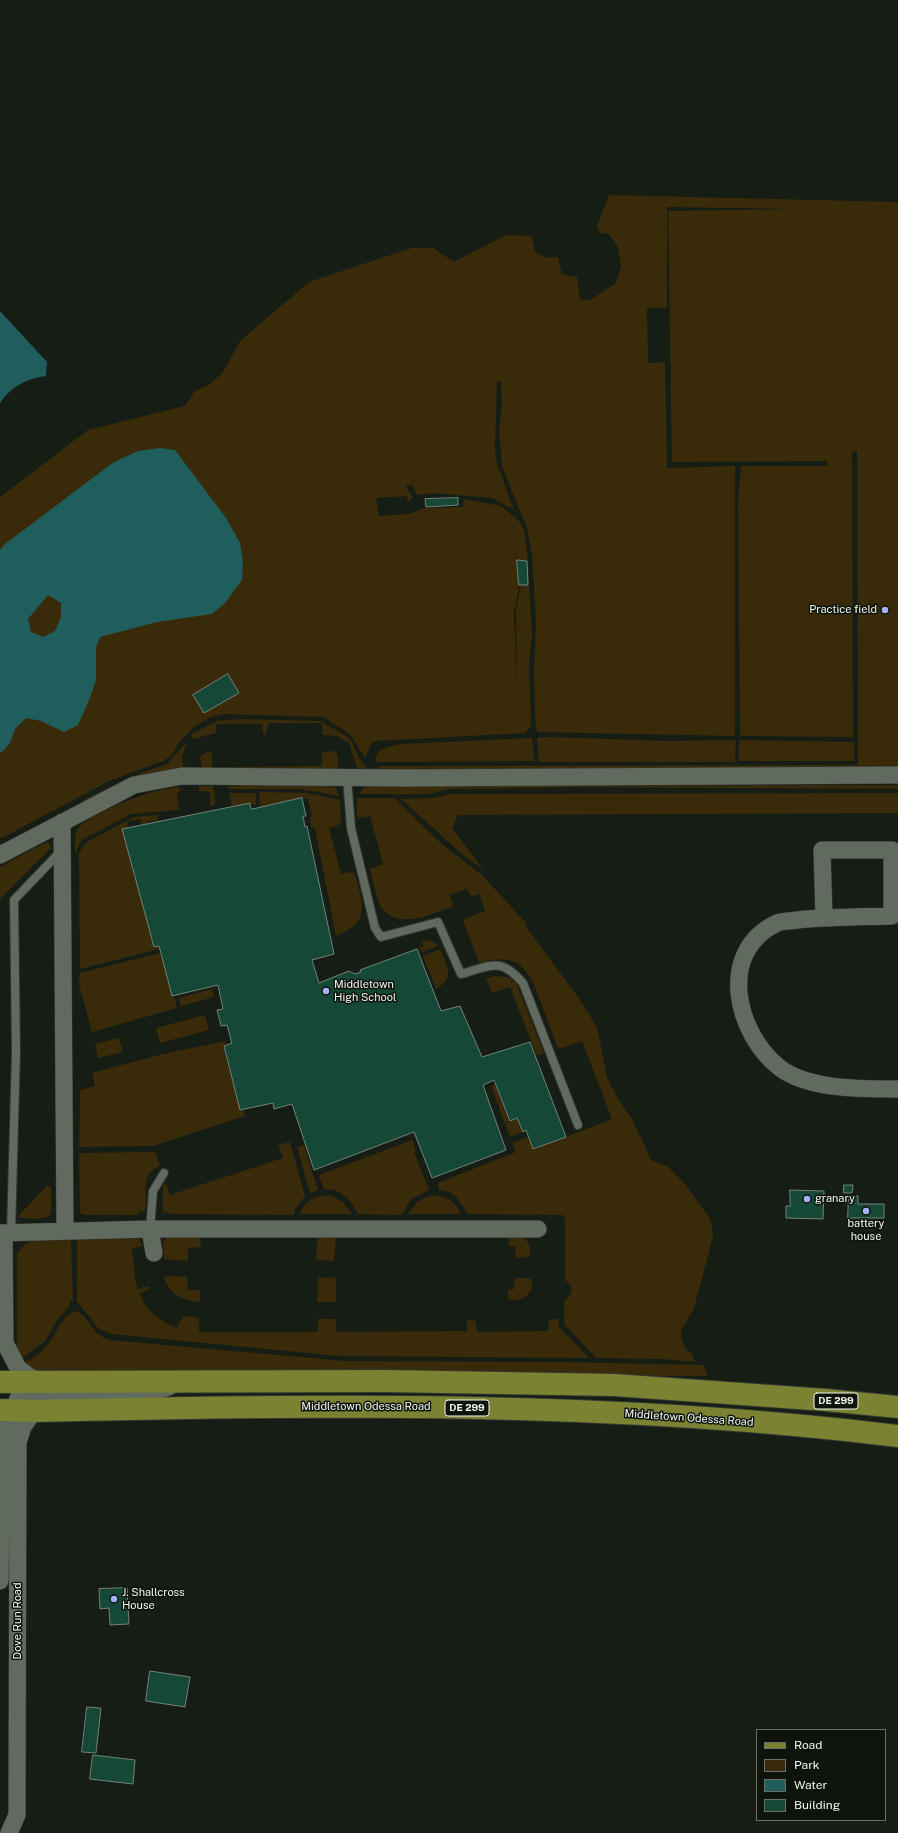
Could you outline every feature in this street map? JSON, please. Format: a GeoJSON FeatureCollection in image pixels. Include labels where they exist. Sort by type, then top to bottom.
{"type":"FeatureCollection","features":[{"type":"Feature","properties":{"kind":"main road","name":"DE 299"},"geometry":{"type":"LineString","coordinates":[[0,1382],[386,1381],[614,1385],[819,1399],[898,1407]]}},
{"type":"Feature","properties":{"kind":"main road","name":"Middletown Odessa Road"},"geometry":{"type":"LineString","coordinates":[[6,1410],[34,1411],[304,1407],[499,1408],[648,1414],[838,1428],[898,1436]]}},
{"type":"Feature","properties":{"kind":"street"},"geometry":{"type":"LineString","coordinates":[[0,855],[134,785],[182,776],[347,778],[898,775]]}},
{"type":"Feature","properties":{"kind":"street"},"geometry":{"type":"LineString","coordinates":[[62,822],[65,1231]]}},
{"type":"Feature","properties":{"kind":"street"},"geometry":{"type":"LineString","coordinates":[[824,917],[822,850],[892,850],[892,916],[824,917],[778,922],[759,934],[747,953],[738,972],[739,996],[745,1022],[760,1047],[780,1068],[803,1079],[850,1089],[898,1089]]}},
{"type":"Feature","properties":{"kind":"street"},"geometry":{"type":"LineString","coordinates":[[150,1229],[154,1253]]}},
{"type":"Feature","properties":{"kind":"street"},"geometry":{"type":"LineString","coordinates":[[49,1383],[30,1377],[18,1368],[3,1347],[5,1233],[150,1229],[538,1229]]}},
{"type":"Feature","properties":{"kind":"street","name":"Dove Run Road"},"geometry":{"type":"LineString","coordinates":[[0,1581],[1,1442],[6,1410],[18,1398],[25,1394],[141,1394],[186,1382]]}},
{"type":"Feature","properties":{"kind":"street","name":"Dove Run Road"},"geometry":{"type":"LineString","coordinates":[[9,1833],[17,1815],[18,1442],[22,1427],[34,1411]]}},
{"type":"Feature","properties":{"kind":"street"},"geometry":{"type":"LineString","coordinates":[[0,1573],[18,1573]]}},
{"type":"Feature","properties":{"kind":"street"},"geometry":{"type":"LineString","coordinates":[[0,1818],[5,1833]]}},
{"type":"Feature","properties":{"kind":"lane"},"geometry":{"type":"LineString","coordinates":[[347,778],[351,828],[375,928],[381,937],[438,922],[461,974],[498,965],[512,970],[523,984],[578,1125]]}},
{"type":"Feature","properties":{"kind":"lane"},"geometry":{"type":"LineString","coordinates":[[5,1233],[16,1052],[14,900],[62,850]]}},
{"type":"Feature","properties":{"kind":"lane"},"geometry":{"type":"LineString","coordinates":[[150,1229],[153,1191],[164,1172]]}},
{"type":"Feature","properties":{"kind":"green space"},"geometry":{"type":"Polygon","coordinates":[[[609,195],[898,202],[898,769],[380,769],[380,766],[858,765],[857,451],[852,452],[853,737],[740,736],[738,502],[741,466],[827,466],[827,461],[672,462],[668,211],[798,209],[667,207],[667,308],[647,308],[648,363],[665,362],[667,468],[735,466],[735,736],[537,732],[535,716],[534,670],[536,623],[532,554],[527,528],[502,467],[499,429],[502,407],[501,382],[497,381],[495,449],[497,464],[514,510],[492,498],[432,493],[417,495],[412,485],[405,486],[413,497],[408,502],[407,496],[376,498],[379,516],[409,514],[424,508],[463,507],[464,499],[501,506],[519,521],[524,530],[527,551],[532,634],[529,664],[531,726],[525,733],[375,741],[371,744],[365,758],[350,734],[323,717],[224,714],[211,717],[194,727],[180,741],[172,755],[163,761],[109,781],[0,839],[0,497],[88,430],[185,406],[194,392],[210,384],[223,372],[240,341],[309,282],[412,248],[433,248],[454,262],[506,235],[531,236],[535,252],[547,258],[558,257],[562,274],[577,277],[580,299],[590,300],[616,283],[621,266],[618,247],[609,234],[600,233],[597,226],[609,195]],[[515,543],[519,589],[514,612],[517,688],[516,610],[521,585],[528,584],[527,561],[517,560],[515,543]]]}},
{"type":"Feature","properties":{"kind":"green space"},"geometry":{"type":"Polygon","coordinates":[[[239,719],[320,721],[346,736],[352,742],[359,758],[366,766],[364,769],[357,768],[349,743],[337,736],[323,735],[322,723],[268,723],[266,735],[263,733],[262,724],[216,724],[216,733],[193,739],[192,734],[217,721],[239,719]]]}},
{"type":"Feature","properties":{"kind":"green space"},"geometry":{"type":"Polygon","coordinates":[[[547,737],[668,741],[736,740],[735,762],[539,762],[537,738],[547,737]]]}},
{"type":"Feature","properties":{"kind":"green space"},"geometry":{"type":"Polygon","coordinates":[[[532,738],[534,761],[376,762],[376,757],[384,748],[402,744],[532,738]]]}},
{"type":"Feature","properties":{"kind":"green space"},"geometry":{"type":"Polygon","coordinates":[[[739,740],[854,742],[854,761],[739,761],[739,740]]]}},
{"type":"Feature","properties":{"kind":"green space"},"geometry":{"type":"Polygon","coordinates":[[[187,742],[182,757],[183,768],[84,803],[83,800],[130,777],[167,764],[187,742]]]}},
{"type":"Feature","properties":{"kind":"green space"},"geometry":{"type":"Polygon","coordinates":[[[208,751],[212,752],[212,769],[202,769],[200,757],[208,751]]]}},
{"type":"Feature","properties":{"kind":"green space"},"geometry":{"type":"Polygon","coordinates":[[[331,751],[336,752],[338,757],[338,766],[335,769],[227,769],[227,767],[322,766],[322,753],[331,751]]]}},
{"type":"Feature","properties":{"kind":"green space"},"geometry":{"type":"Polygon","coordinates":[[[329,785],[336,788],[339,796],[301,789],[229,789],[228,786],[329,785]]]}},
{"type":"Feature","properties":{"kind":"green space"},"geometry":{"type":"Polygon","coordinates":[[[898,785],[898,789],[586,787],[450,789],[428,794],[359,794],[365,787],[371,786],[898,785]]]}},
{"type":"Feature","properties":{"kind":"green space"},"geometry":{"type":"Polygon","coordinates":[[[199,786],[213,786],[216,803],[210,807],[210,792],[199,791],[199,786]]]}},
{"type":"Feature","properties":{"kind":"green space"},"geometry":{"type":"Polygon","coordinates":[[[177,787],[181,790],[177,794],[179,810],[131,814],[82,840],[75,853],[77,831],[80,826],[88,820],[119,804],[157,791],[177,787]]]}},
{"type":"Feature","properties":{"kind":"green space"},"geometry":{"type":"Polygon","coordinates":[[[259,792],[306,793],[340,800],[341,822],[337,826],[329,828],[341,874],[351,872],[355,874],[362,903],[360,919],[347,931],[336,936],[315,828],[311,827],[310,817],[312,816],[308,799],[302,798],[260,807],[259,792]]]}},
{"type":"Feature","properties":{"kind":"green space"},"geometry":{"type":"Polygon","coordinates":[[[229,793],[256,793],[256,805],[250,803],[232,806],[229,793]]]}},
{"type":"Feature","properties":{"kind":"green space"},"geometry":{"type":"Polygon","coordinates":[[[898,793],[898,813],[458,815],[452,828],[484,870],[462,854],[401,799],[435,798],[450,794],[898,793]]]}},
{"type":"Feature","properties":{"kind":"green space"},"geometry":{"type":"Polygon","coordinates":[[[357,798],[394,798],[443,845],[482,875],[526,923],[526,927],[578,997],[597,1027],[607,1077],[618,1099],[632,1119],[651,1160],[667,1166],[684,1183],[711,1220],[713,1237],[694,1308],[681,1331],[681,1338],[686,1350],[691,1352],[695,1362],[662,1359],[596,1358],[564,1324],[564,1302],[572,1292],[570,1284],[565,1280],[565,1219],[563,1215],[467,1214],[453,1194],[439,1190],[438,1183],[516,1152],[512,1143],[528,1137],[533,1150],[612,1119],[582,1041],[562,1048],[557,1047],[537,991],[527,972],[513,961],[504,959],[479,963],[463,920],[485,911],[479,894],[471,897],[467,889],[449,895],[454,906],[415,919],[395,918],[387,913],[380,905],[375,892],[370,869],[383,864],[370,816],[359,818],[357,816],[357,798]]]}},
{"type":"Feature","properties":{"kind":"green space"},"geometry":{"type":"Polygon","coordinates":[[[157,815],[158,820],[147,822],[147,824],[142,825],[140,819],[127,822],[128,828],[122,829],[154,948],[159,947],[159,949],[80,969],[79,853],[85,843],[134,817],[157,815]]]}},
{"type":"Feature","properties":{"kind":"green space"},"geometry":{"type":"Polygon","coordinates":[[[46,842],[49,843],[51,848],[0,899],[0,867],[46,842]]]}},
{"type":"Feature","properties":{"kind":"green space"},"geometry":{"type":"Polygon","coordinates":[[[427,940],[436,943],[438,946],[422,952],[418,948],[423,946],[422,942],[427,940]]]}},
{"type":"Feature","properties":{"kind":"green space"},"geometry":{"type":"Polygon","coordinates":[[[440,949],[447,966],[448,976],[442,985],[436,989],[423,956],[440,949]]]}},
{"type":"Feature","properties":{"kind":"green space"},"geometry":{"type":"Polygon","coordinates":[[[160,953],[172,997],[174,997],[177,1008],[92,1032],[79,984],[80,973],[160,953]]]}},
{"type":"Feature","properties":{"kind":"green space"},"geometry":{"type":"Polygon","coordinates":[[[494,976],[507,977],[516,983],[544,1053],[537,1056],[510,987],[492,993],[486,979],[494,976]]]}},
{"type":"Feature","properties":{"kind":"green space"},"geometry":{"type":"Polygon","coordinates":[[[212,989],[214,997],[181,1006],[179,998],[212,989]]]}},
{"type":"Feature","properties":{"kind":"green space"},"geometry":{"type":"Polygon","coordinates":[[[205,1015],[209,1030],[160,1043],[156,1028],[205,1015]]]}},
{"type":"Feature","properties":{"kind":"green space"},"geometry":{"type":"Polygon","coordinates":[[[119,1038],[123,1052],[98,1058],[95,1044],[119,1038]]]}},
{"type":"Feature","properties":{"kind":"green space"},"geometry":{"type":"Polygon","coordinates":[[[225,1041],[226,1045],[223,1046],[240,1110],[243,1110],[245,1116],[153,1146],[79,1147],[80,1090],[95,1086],[92,1073],[159,1055],[225,1041]]]}},
{"type":"Feature","properties":{"kind":"green space"},"geometry":{"type":"Polygon","coordinates":[[[495,1084],[510,1122],[517,1119],[522,1132],[510,1137],[491,1086],[495,1084]]]}},
{"type":"Feature","properties":{"kind":"green space"},"geometry":{"type":"Polygon","coordinates":[[[412,1140],[416,1151],[414,1152],[429,1190],[411,1199],[402,1215],[358,1214],[345,1196],[330,1189],[324,1189],[319,1175],[412,1140]]]}},
{"type":"Feature","properties":{"kind":"green space"},"geometry":{"type":"Polygon","coordinates":[[[290,1142],[305,1196],[295,1209],[294,1215],[172,1214],[167,1212],[164,1214],[163,1185],[166,1184],[170,1195],[283,1158],[278,1145],[290,1142]]]}},
{"type":"Feature","properties":{"kind":"green space"},"geometry":{"type":"Polygon","coordinates":[[[304,1145],[318,1190],[310,1193],[297,1147],[304,1145]]]}},
{"type":"Feature","properties":{"kind":"green space"},"geometry":{"type":"Polygon","coordinates":[[[155,1152],[160,1165],[153,1170],[146,1181],[146,1206],[144,1213],[141,1211],[137,1215],[86,1215],[80,1213],[79,1153],[155,1152]]]}},
{"type":"Feature","properties":{"kind":"green space"},"geometry":{"type":"Polygon","coordinates":[[[47,1186],[51,1187],[51,1212],[49,1216],[39,1219],[19,1218],[19,1215],[47,1186]]]}},
{"type":"Feature","properties":{"kind":"green space"},"geometry":{"type":"Polygon","coordinates":[[[329,1195],[343,1202],[352,1214],[300,1214],[304,1206],[311,1200],[329,1195]]]}},
{"type":"Feature","properties":{"kind":"green space"},"geometry":{"type":"Polygon","coordinates":[[[429,1196],[439,1196],[448,1199],[456,1205],[461,1214],[408,1214],[417,1202],[429,1196]]]}},
{"type":"Feature","properties":{"kind":"green space"},"geometry":{"type":"Polygon","coordinates":[[[318,1234],[336,1237],[334,1261],[316,1260],[318,1234]]]}},
{"type":"Feature","properties":{"kind":"green space"},"geometry":{"type":"Polygon","coordinates":[[[168,1235],[200,1236],[201,1247],[188,1248],[187,1261],[164,1259],[163,1243],[168,1235]]]}},
{"type":"Feature","properties":{"kind":"green space"},"geometry":{"type":"Polygon","coordinates":[[[71,1237],[73,1302],[70,1300],[69,1307],[57,1320],[45,1341],[20,1360],[17,1348],[17,1254],[25,1244],[32,1240],[71,1237]]]}},
{"type":"Feature","properties":{"kind":"green space"},"geometry":{"type":"Polygon","coordinates":[[[77,1237],[139,1239],[143,1246],[133,1248],[132,1251],[136,1284],[138,1289],[148,1286],[150,1288],[140,1294],[146,1306],[154,1315],[177,1328],[183,1316],[199,1318],[199,1332],[318,1332],[318,1319],[335,1319],[337,1332],[467,1331],[467,1320],[476,1321],[477,1332],[548,1331],[549,1320],[559,1319],[559,1327],[589,1358],[339,1356],[112,1334],[99,1329],[77,1301],[77,1237]]]}},
{"type":"Feature","properties":{"kind":"green space"},"geometry":{"type":"Polygon","coordinates":[[[509,1237],[522,1238],[528,1242],[530,1255],[516,1258],[515,1246],[509,1246],[509,1237]]]}},
{"type":"Feature","properties":{"kind":"green space"},"geometry":{"type":"Polygon","coordinates":[[[166,1276],[187,1277],[188,1290],[200,1290],[200,1302],[188,1300],[178,1296],[167,1284],[164,1278],[166,1276]]]}},
{"type":"Feature","properties":{"kind":"green space"},"geometry":{"type":"Polygon","coordinates":[[[334,1277],[336,1280],[336,1301],[317,1302],[318,1278],[334,1277]]]}},
{"type":"Feature","properties":{"kind":"green space"},"geometry":{"type":"Polygon","coordinates":[[[515,1278],[530,1278],[532,1283],[530,1292],[522,1299],[518,1300],[508,1298],[508,1290],[514,1289],[515,1278]]]}},
{"type":"Feature","properties":{"kind":"green space"},"geometry":{"type":"Polygon","coordinates":[[[77,1311],[85,1317],[98,1333],[109,1340],[345,1361],[557,1362],[704,1365],[708,1376],[38,1372],[23,1364],[44,1350],[67,1316],[77,1311]]]}},
{"type":"Feature","properties":{"kind":"water"},"geometry":{"type":"Polygon","coordinates":[[[0,311],[47,362],[46,376],[32,379],[20,384],[9,392],[0,403],[0,311]]]}},
{"type":"Feature","properties":{"kind":"water"},"geometry":{"type":"Polygon","coordinates":[[[160,448],[175,450],[226,518],[240,543],[243,562],[242,580],[225,603],[212,614],[157,622],[100,637],[96,648],[96,680],[78,725],[64,732],[41,721],[26,718],[15,729],[10,743],[2,752],[0,752],[0,550],[5,544],[114,462],[138,451],[160,448]],[[48,595],[28,619],[31,632],[43,637],[55,631],[61,617],[61,603],[48,595]]]}},
{"type":"Feature","properties":{"kind":"building"},"geometry":{"type":"Polygon","coordinates":[[[458,498],[458,505],[426,507],[425,499],[458,498]]]}},
{"type":"Feature","properties":{"kind":"building"},"geometry":{"type":"Polygon","coordinates":[[[517,560],[527,561],[528,585],[519,585],[517,560]]]}},
{"type":"Feature","properties":{"kind":"building"},"geometry":{"type":"Polygon","coordinates":[[[228,674],[239,693],[204,713],[193,695],[228,674]]]}},
{"type":"Feature","properties":{"kind":"building","name":"Middletown High School"},"geometry":{"type":"Polygon","coordinates":[[[302,798],[306,816],[303,816],[305,827],[307,826],[334,954],[312,960],[319,983],[349,971],[355,974],[361,972],[360,970],[417,949],[441,1011],[460,1006],[482,1057],[530,1042],[566,1137],[533,1149],[526,1130],[523,1132],[517,1118],[510,1121],[494,1080],[483,1085],[506,1150],[432,1178],[414,1132],[314,1170],[292,1104],[274,1109],[273,1103],[240,1110],[224,1046],[232,1043],[227,1025],[221,1026],[217,1010],[223,1009],[218,985],[172,996],[159,946],[154,947],[122,829],[250,803],[251,809],[302,798]]]}},
{"type":"Feature","properties":{"kind":"building"},"geometry":{"type":"Polygon","coordinates":[[[844,1185],[853,1185],[852,1193],[844,1193],[844,1185]]]}},
{"type":"Feature","properties":{"kind":"building","name":"granary"},"geometry":{"type":"Polygon","coordinates":[[[790,1190],[824,1191],[823,1219],[786,1218],[786,1206],[790,1206],[790,1190]]]}},
{"type":"Feature","properties":{"kind":"building","name":"battery house"},"geometry":{"type":"Polygon","coordinates":[[[849,1196],[858,1196],[858,1204],[884,1204],[884,1218],[848,1218],[849,1196]]]}},
{"type":"Feature","properties":{"kind":"building","name":"J. Shallcross House"},"geometry":{"type":"Polygon","coordinates":[[[127,1588],[129,1624],[110,1625],[109,1608],[100,1609],[99,1589],[127,1588]]]}},
{"type":"Feature","properties":{"kind":"building"},"geometry":{"type":"Polygon","coordinates":[[[150,1671],[190,1677],[185,1707],[146,1701],[150,1671]]]}},
{"type":"Feature","properties":{"kind":"building"},"geometry":{"type":"Polygon","coordinates":[[[87,1707],[101,1708],[96,1753],[82,1752],[87,1707]]]}},
{"type":"Feature","properties":{"kind":"building"},"geometry":{"type":"Polygon","coordinates":[[[93,1755],[135,1760],[133,1784],[90,1779],[93,1755]]]}},
{"type":"Feature","properties":{"kind":"place","name":"Practice field"},"geometry":{"type":"Point","coordinates":[885,610]}},
{"type":"Feature","properties":{"kind":"place","name":"Middletown High School"},"geometry":{"type":"Point","coordinates":[326,991]}},
{"type":"Feature","properties":{"kind":"place","name":"granary"},"geometry":{"type":"Point","coordinates":[807,1199]}},
{"type":"Feature","properties":{"kind":"place","name":"battery house"},"geometry":{"type":"Point","coordinates":[866,1211]}},
{"type":"Feature","properties":{"kind":"place","name":"J. Shallcross House"},"geometry":{"type":"Point","coordinates":[114,1599]}}]}
